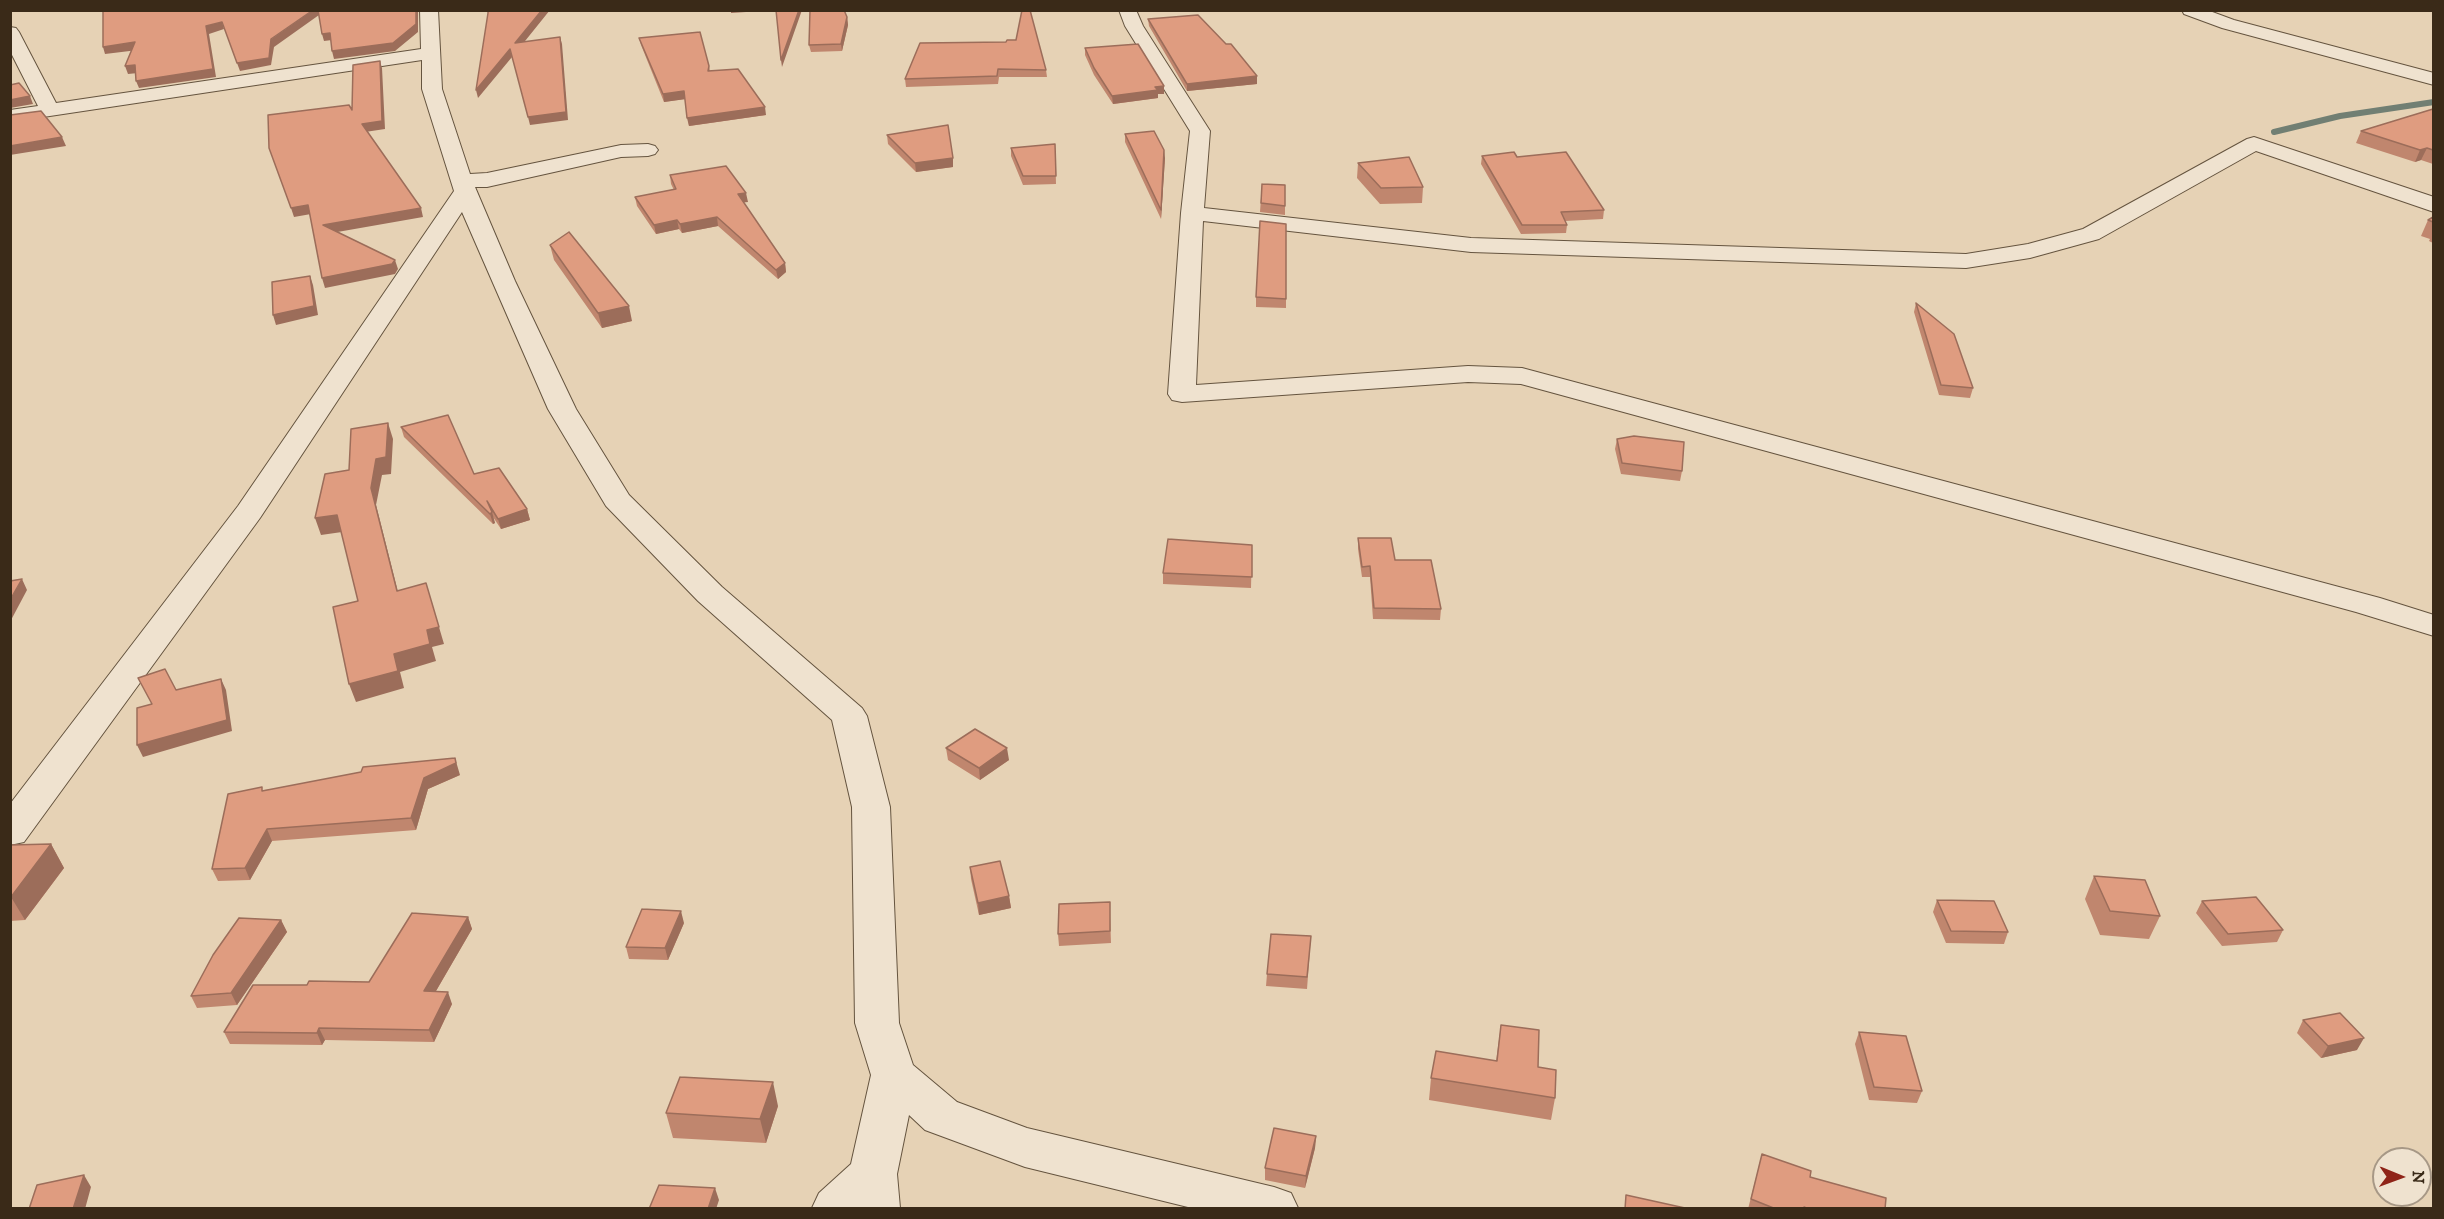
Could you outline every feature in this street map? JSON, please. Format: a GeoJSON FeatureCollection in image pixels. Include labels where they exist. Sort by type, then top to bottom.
{"type":"FeatureCollection","features":[{"type":"Feature","properties":{"kind":"street"},"geometry":{"type":"LineString","coordinates":[[429,10],[432,89],[464,186],[562,409],[617,500],[710,594],[849,716],[871,807],[877,1023],[894,1076],[875,1191],[836,1209]]}},
{"type":"Feature","properties":{"kind":"street"},"geometry":{"type":"LineString","coordinates":[[1127,10],[1134,26],[1200,131],[1192,213],[1182,394],[1468,374],[1522,376],[2368,605],[2433,626]]}},
{"type":"Feature","properties":{"kind":"street"},"geometry":{"type":"LineString","coordinates":[[2190,10],[2228,24],[2433,79]]}},
{"type":"Feature","properties":{"kind":"street"},"geometry":{"type":"LineString","coordinates":[[10,32],[51,110]]}},
{"type":"Feature","properties":{"kind":"street"},"geometry":{"type":"LineString","coordinates":[[10,116],[432,52]]}},
{"type":"Feature","properties":{"kind":"street"},"geometry":{"type":"LineString","coordinates":[[1192,213],[1471,245],[1966,261],[2030,252],[2091,234],[2254,143],[2433,205]]}},
{"type":"Feature","properties":{"kind":"street"},"geometry":{"type":"LineString","coordinates":[[10,832],[249,512],[464,186],[621,151],[648,150]]}},
{"type":"Feature","properties":{"kind":"street"},"geometry":{"type":"LineString","coordinates":[[894,1076],[941,1116],[1024,1147],[1274,1209]]}},
{"type":"Feature","properties":{"kind":"building"},"geometry":{"type":"Polygon","coordinates":[[[103,10],[313,10],[271,39],[269,58],[237,63],[222,22],[206,26],[213,69],[136,81],[135,65],[125,66],[135,42],[103,47],[103,10]]]}},
{"type":"Feature","properties":{"kind":"building"},"geometry":{"type":"Polygon","coordinates":[[[318,10],[416,10],[416,24],[393,43],[332,51],[330,33],[322,34],[318,10]]]}},
{"type":"Feature","properties":{"kind":"building"},"geometry":{"type":"Polygon","coordinates":[[[488,10],[542,10],[515,43],[560,37],[566,112],[528,117],[510,49],[476,90],[488,10]]]}},
{"type":"Feature","properties":{"kind":"building"},"geometry":{"type":"Polygon","coordinates":[[[776,10],[799,10],[781,60],[776,10]]]}},
{"type":"Feature","properties":{"kind":"building"},"geometry":{"type":"Polygon","coordinates":[[[810,10],[844,10],[847,17],[841,44],[809,45],[810,10]]]}},
{"type":"Feature","properties":{"kind":"building"},"geometry":{"type":"Polygon","coordinates":[[[1022,10],[1030,10],[1046,70],[998,69],[997,76],[905,79],[920,43],[1016,40],[1022,10]]]}},
{"type":"Feature","properties":{"kind":"building"},"geometry":{"type":"Polygon","coordinates":[[[1198,15],[1226,44],[1231,44],[1257,76],[1187,84],[1148,19],[1198,15]]]}},
{"type":"Feature","properties":{"kind":"building"},"geometry":{"type":"Polygon","coordinates":[[[700,32],[709,66],[708,71],[738,69],[765,107],[687,118],[684,91],[663,94],[639,38],[700,32]]]}},
{"type":"Feature","properties":{"kind":"building"},"geometry":{"type":"Polygon","coordinates":[[[1138,44],[1164,86],[1155,87],[1158,90],[1112,96],[1094,68],[1085,48],[1138,44]]]}},
{"type":"Feature","properties":{"kind":"building"},"geometry":{"type":"Polygon","coordinates":[[[380,61],[382,121],[362,124],[421,208],[323,225],[395,260],[392,264],[322,278],[308,205],[291,208],[269,148],[268,115],[349,105],[352,110],[353,65],[380,61]]]}},
{"type":"Feature","properties":{"kind":"building"},"geometry":{"type":"Polygon","coordinates":[[[19,83],[30,96],[10,100],[10,85],[19,83]]]}},
{"type":"Feature","properties":{"kind":"building"},"geometry":{"type":"Polygon","coordinates":[[[2433,109],[2433,150],[2427,148],[2420,150],[2361,131],[2433,109]]]}},
{"type":"Feature","properties":{"kind":"building"},"geometry":{"type":"Polygon","coordinates":[[[41,111],[62,137],[10,146],[10,115],[41,111]]]}},
{"type":"Feature","properties":{"kind":"building"},"geometry":{"type":"Polygon","coordinates":[[[948,125],[953,158],[915,163],[887,135],[948,125]]]}},
{"type":"Feature","properties":{"kind":"building"},"geometry":{"type":"Polygon","coordinates":[[[1154,131],[1164,150],[1161,210],[1125,134],[1154,131]]]}},
{"type":"Feature","properties":{"kind":"building"},"geometry":{"type":"Polygon","coordinates":[[[1055,144],[1056,176],[1023,176],[1011,148],[1055,144]]]}},
{"type":"Feature","properties":{"kind":"building"},"geometry":{"type":"Polygon","coordinates":[[[1514,152],[1517,157],[1566,152],[1604,210],[1561,212],[1567,225],[1522,225],[1482,156],[1514,152]]]}},
{"type":"Feature","properties":{"kind":"building"},"geometry":{"type":"Polygon","coordinates":[[[1409,157],[1423,187],[1381,188],[1358,163],[1409,157]]]}},
{"type":"Feature","properties":{"kind":"building"},"geometry":{"type":"Polygon","coordinates":[[[726,166],[746,193],[738,194],[785,263],[776,270],[717,217],[680,224],[677,220],[654,225],[635,197],[676,189],[670,175],[726,166]]]}},
{"type":"Feature","properties":{"kind":"building"},"geometry":{"type":"Polygon","coordinates":[[[1262,184],[1285,185],[1285,206],[1261,203],[1262,184]]]}},
{"type":"Feature","properties":{"kind":"building"},"geometry":{"type":"Polygon","coordinates":[[[1260,221],[1286,224],[1286,299],[1256,297],[1260,221]]]}},
{"type":"Feature","properties":{"kind":"building"},"geometry":{"type":"Polygon","coordinates":[[[569,232],[629,306],[598,313],[550,245],[569,232]]]}},
{"type":"Feature","properties":{"kind":"building"},"geometry":{"type":"Polygon","coordinates":[[[310,276],[314,306],[273,315],[272,282],[310,276]]]}},
{"type":"Feature","properties":{"kind":"building"},"geometry":{"type":"Polygon","coordinates":[[[1916,303],[1954,334],[1973,388],[1941,385],[1916,303]]]}},
{"type":"Feature","properties":{"kind":"building"},"geometry":{"type":"Polygon","coordinates":[[[448,415],[474,474],[499,468],[527,509],[498,519],[487,501],[492,512],[490,514],[401,427],[448,415]]]}},
{"type":"Feature","properties":{"kind":"building"},"geometry":{"type":"Polygon","coordinates":[[[388,423],[386,457],[376,459],[371,488],[397,591],[426,583],[439,627],[427,630],[430,644],[394,654],[398,671],[349,684],[333,607],[358,601],[337,515],[315,518],[325,474],[349,470],[351,429],[388,423]]]}},
{"type":"Feature","properties":{"kind":"building"},"geometry":{"type":"Polygon","coordinates":[[[1634,436],[1684,442],[1682,471],[1622,463],[1617,439],[1634,436]]]}},
{"type":"Feature","properties":{"kind":"building"},"geometry":{"type":"Polygon","coordinates":[[[1358,538],[1391,538],[1395,560],[1431,560],[1441,609],[1374,608],[1370,566],[1362,567],[1358,538]]]}},
{"type":"Feature","properties":{"kind":"building"},"geometry":{"type":"Polygon","coordinates":[[[1168,539],[1252,545],[1252,577],[1163,573],[1168,539]]]}},
{"type":"Feature","properties":{"kind":"building"},"geometry":{"type":"Polygon","coordinates":[[[22,579],[10,600],[10,581],[22,579]]]}},
{"type":"Feature","properties":{"kind":"building"},"geometry":{"type":"Polygon","coordinates":[[[165,669],[176,690],[221,679],[227,720],[137,745],[137,708],[152,704],[138,678],[165,669]]]}},
{"type":"Feature","properties":{"kind":"building"},"geometry":{"type":"Polygon","coordinates":[[[975,729],[1007,748],[979,768],[946,748],[975,729]]]}},
{"type":"Feature","properties":{"kind":"building"},"geometry":{"type":"Polygon","coordinates":[[[455,758],[456,763],[424,778],[411,818],[267,829],[245,868],[212,869],[228,794],[262,787],[262,791],[361,772],[363,767],[455,758]]]}},
{"type":"Feature","properties":{"kind":"building"},"geometry":{"type":"Polygon","coordinates":[[[51,844],[11,897],[10,897],[10,845],[51,844]]]}},
{"type":"Feature","properties":{"kind":"building"},"geometry":{"type":"Polygon","coordinates":[[[1000,861],[1009,896],[978,903],[970,867],[1000,861]]]}},
{"type":"Feature","properties":{"kind":"building"},"geometry":{"type":"Polygon","coordinates":[[[2094,876],[2145,880],[2160,916],[2110,911],[2094,876]]]}},
{"type":"Feature","properties":{"kind":"building"},"geometry":{"type":"Polygon","coordinates":[[[2256,897],[2283,930],[2228,934],[2202,901],[2256,897]]]}},
{"type":"Feature","properties":{"kind":"building"},"geometry":{"type":"Polygon","coordinates":[[[1937,900],[1994,901],[2008,932],[1951,931],[1937,900]]]}},
{"type":"Feature","properties":{"kind":"building"},"geometry":{"type":"Polygon","coordinates":[[[1110,902],[1110,931],[1058,934],[1059,904],[1110,902]]]}},
{"type":"Feature","properties":{"kind":"building"},"geometry":{"type":"Polygon","coordinates":[[[642,909],[681,911],[665,948],[626,947],[642,909]]]}},
{"type":"Feature","properties":{"kind":"building"},"geometry":{"type":"Polygon","coordinates":[[[412,913],[468,917],[424,991],[448,992],[429,1030],[319,1028],[317,1033],[224,1032],[253,985],[307,985],[309,981],[369,982],[412,913]]]}},
{"type":"Feature","properties":{"kind":"building"},"geometry":{"type":"Polygon","coordinates":[[[239,918],[281,920],[231,993],[191,996],[213,955],[239,918]]]}},
{"type":"Feature","properties":{"kind":"building"},"geometry":{"type":"Polygon","coordinates":[[[1271,934],[1311,936],[1307,977],[1267,974],[1271,934]]]}},
{"type":"Feature","properties":{"kind":"building"},"geometry":{"type":"Polygon","coordinates":[[[2340,1013],[2364,1038],[2328,1046],[2303,1020],[2340,1013]]]}},
{"type":"Feature","properties":{"kind":"building"},"geometry":{"type":"Polygon","coordinates":[[[1501,1025],[1539,1030],[1538,1067],[1556,1070],[1555,1098],[1431,1078],[1436,1051],[1497,1061],[1501,1025]]]}},
{"type":"Feature","properties":{"kind":"building"},"geometry":{"type":"Polygon","coordinates":[[[1859,1032],[1906,1036],[1922,1091],[1874,1087],[1859,1032]]]}},
{"type":"Feature","properties":{"kind":"building"},"geometry":{"type":"Polygon","coordinates":[[[680,1077],[773,1082],[760,1119],[666,1113],[680,1077]]]}},
{"type":"Feature","properties":{"kind":"building"},"geometry":{"type":"Polygon","coordinates":[[[1274,1128],[1316,1136],[1306,1176],[1265,1168],[1274,1128]]]}},
{"type":"Feature","properties":{"kind":"building"},"geometry":{"type":"Polygon","coordinates":[[[1762,1154],[1811,1171],[1810,1177],[1886,1198],[1885,1209],[1809,1209],[1804,1207],[1803,1209],[1776,1209],[1751,1199],[1762,1154]]]}},
{"type":"Feature","properties":{"kind":"building"},"geometry":{"type":"Polygon","coordinates":[[[84,1175],[73,1209],[29,1209],[37,1185],[84,1175]]]}},
{"type":"Feature","properties":{"kind":"building"},"geometry":{"type":"Polygon","coordinates":[[[659,1185],[715,1188],[708,1209],[649,1209],[659,1185]]]}},
{"type":"Feature","properties":{"kind":"building"},"geometry":{"type":"Polygon","coordinates":[[[1626,1195],[1685,1208],[1685,1209],[1625,1209],[1626,1195]]]}},
{"type":"Feature","properties":{"kind":"waterway"},"geometry":{"type":"LineString","coordinates":[[2274,132],[2340,116],[2434,102]]}}]}
